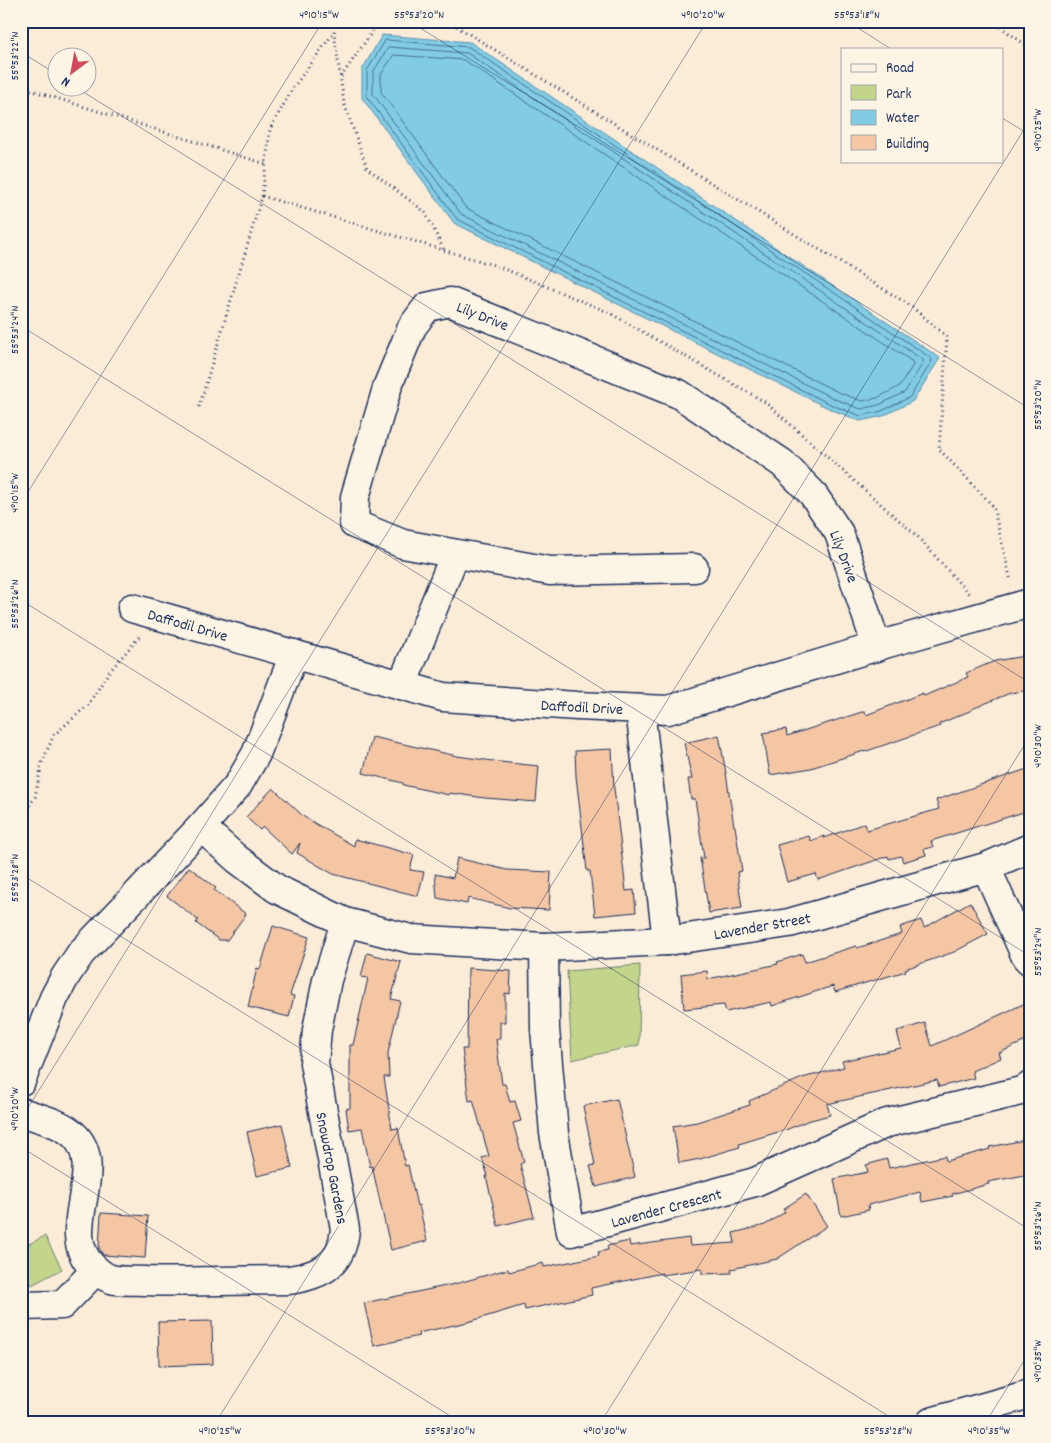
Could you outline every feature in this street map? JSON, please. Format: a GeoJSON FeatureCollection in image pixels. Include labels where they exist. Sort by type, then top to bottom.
{"type":"FeatureCollection","features":[{"type":"Feature","properties":{"kind":"main road","name":"Lily Drive"},"geometry":{"type":"LineString","coordinates":[[694,568],[550,571],[403,544],[354,524],[355,497],[388,385],[412,327],[427,307],[450,302],[680,394],[782,463],[812,493],[839,533],[877,647]]}},
{"type":"Feature","properties":{"kind":"main road"},"geometry":{"type":"LineString","coordinates":[[402,685],[455,554]]}},
{"type":"Feature","properties":{"kind":"main road","name":"Daffodil Drive"},"geometry":{"type":"LineString","coordinates":[[132,608],[444,697],[668,710],[1024,604]]}},
{"type":"Feature","properties":{"kind":"main road"},"geometry":{"type":"LineString","coordinates":[[21,1081],[54,998],[81,953],[201,827],[238,785],[256,754],[294,654]]}},
{"type":"Feature","properties":{"kind":"main road"},"geometry":{"type":"LineString","coordinates":[[640,709],[666,941]]}},
{"type":"Feature","properties":{"kind":"main road","name":"Lavender Street"},"geometry":{"type":"LineString","coordinates":[[201,827],[237,859],[277,889],[345,922],[411,939],[544,947],[666,941],[789,923],[986,867],[1030,848]]}},
{"type":"Feature","properties":{"kind":"main road"},"geometry":{"type":"LineString","coordinates":[[986,867],[1026,957],[1030,961]]}},
{"type":"Feature","properties":{"kind":"main road","name":"Snowdrop Gardens"},"geometry":{"type":"LineString","coordinates":[[96,1270],[111,1279],[157,1281],[289,1280],[317,1273],[335,1261],[342,1246],[345,1229],[314,1063],[317,1030],[327,980],[345,922]]}},
{"type":"Feature","properties":{"kind":"main road","name":"Lavender Crescent"},"geometry":{"type":"LineString","coordinates":[[544,947],[545,1029],[553,1114],[571,1232],[755,1182],[887,1123],[1025,1090],[1030,1086]]}},
{"type":"Feature","properties":{"kind":"main road"},"geometry":{"type":"LineString","coordinates":[[21,1112],[66,1128],[82,1145],[87,1162],[79,1232],[80,1245],[89,1263],[96,1270],[62,1305],[21,1306]]}},
{"type":"Feature","properties":{"kind":"main road"},"geometry":{"type":"LineString","coordinates":[[932,1422],[1030,1394]]}},
{"type":"Feature","properties":{"kind":"path"},"geometry":{"type":"LineString","coordinates":[[336,21],[334,32],[344,102],[367,168],[425,212],[444,250]]}},
{"type":"Feature","properties":{"kind":"path"},"geometry":{"type":"LineString","coordinates":[[340,77],[378,22],[384,21]]}},
{"type":"Feature","properties":{"kind":"path"},"geometry":{"type":"LineString","coordinates":[[448,21],[911,306],[947,337],[939,449],[993,506],[1024,604]]}},
{"type":"Feature","properties":{"kind":"path"},"geometry":{"type":"LineString","coordinates":[[992,21],[1030,48]]}},
{"type":"Feature","properties":{"kind":"path"},"geometry":{"type":"LineString","coordinates":[[198,407],[262,196],[270,129],[293,88],[334,32]]}},
{"type":"Feature","properties":{"kind":"path"},"geometry":{"type":"LineString","coordinates":[[21,88],[266,164]]}},
{"type":"Feature","properties":{"kind":"path"},"geometry":{"type":"LineString","coordinates":[[21,818],[35,797],[42,762],[54,735],[88,705],[109,672],[158,615]]}},
{"type":"Feature","properties":{"kind":"green space"},"geometry":{"type":"Polygon","coordinates":[[[640,965],[639,1045],[572,1060],[567,971],[640,965]]]}},
{"type":"Feature","properties":{"kind":"green space"},"geometry":{"type":"Polygon","coordinates":[[[45,1236],[62,1269],[32,1285],[21,1264],[21,1248],[45,1236]]]}},
{"type":"Feature","properties":{"kind":"water"},"geometry":{"type":"Polygon","coordinates":[[[382,35],[470,42],[940,358],[913,401],[883,416],[860,421],[830,409],[454,223],[362,98],[362,70],[382,35]]]}},
{"type":"Feature","properties":{"kind":"building"},"geometry":{"type":"Polygon","coordinates":[[[1030,655],[1030,690],[1010,693],[939,724],[940,726],[864,752],[811,768],[770,775],[763,733],[786,729],[787,736],[865,711],[866,715],[923,693],[924,696],[968,677],[966,673],[995,661],[1030,655]]]}},
{"type":"Feature","properties":{"kind":"building"},"geometry":{"type":"Polygon","coordinates":[[[719,735],[742,871],[737,872],[742,908],[709,913],[700,858],[704,858],[695,799],[691,799],[688,779],[692,779],[684,743],[719,735]]]}},
{"type":"Feature","properties":{"kind":"building"},"geometry":{"type":"Polygon","coordinates":[[[372,737],[457,756],[539,766],[536,802],[449,793],[449,795],[403,785],[403,783],[363,773],[372,737]]]}},
{"type":"Feature","properties":{"kind":"building"},"geometry":{"type":"Polygon","coordinates":[[[612,749],[614,788],[626,891],[634,890],[636,912],[595,916],[590,871],[587,871],[575,751],[612,749]]]}},
{"type":"Feature","properties":{"kind":"building"},"geometry":{"type":"Polygon","coordinates":[[[1030,768],[1030,810],[931,841],[933,847],[924,849],[926,855],[903,862],[901,856],[889,859],[888,856],[818,880],[816,874],[787,882],[777,845],[809,836],[811,841],[824,836],[824,838],[865,823],[867,830],[939,809],[936,800],[1030,768]]]}},
{"type":"Feature","properties":{"kind":"building"},"geometry":{"type":"Polygon","coordinates":[[[273,788],[304,817],[354,846],[355,839],[414,855],[410,870],[424,872],[418,896],[333,874],[297,853],[300,843],[292,854],[263,827],[260,830],[246,817],[273,788]]]}},
{"type":"Feature","properties":{"kind":"building"},"geometry":{"type":"Polygon","coordinates":[[[457,858],[507,870],[551,872],[549,910],[510,908],[468,898],[467,904],[437,898],[435,874],[453,878],[457,858]]]}},
{"type":"Feature","properties":{"kind":"building"},"geometry":{"type":"Polygon","coordinates":[[[189,867],[216,888],[214,890],[246,914],[227,940],[219,940],[196,923],[198,920],[167,896],[189,867]]]}},
{"type":"Feature","properties":{"kind":"building"},"geometry":{"type":"Polygon","coordinates":[[[970,902],[988,934],[954,952],[905,969],[906,971],[835,992],[833,986],[772,1006],[771,1002],[726,1012],[724,1005],[684,1009],[681,974],[707,971],[708,979],[778,964],[777,962],[802,954],[805,962],[902,934],[900,927],[921,920],[924,928],[970,902]]]}},
{"type":"Feature","properties":{"kind":"building"},"geometry":{"type":"Polygon","coordinates":[[[273,926],[309,937],[290,995],[294,996],[289,1017],[248,1007],[257,968],[260,969],[273,926]]]}},
{"type":"Feature","properties":{"kind":"building"},"geometry":{"type":"Polygon","coordinates":[[[367,953],[401,962],[391,999],[400,1001],[388,1053],[389,1077],[384,1077],[392,1129],[398,1128],[405,1166],[408,1165],[427,1241],[391,1250],[362,1128],[349,1130],[346,1109],[350,1108],[350,1045],[353,1045],[368,978],[361,977],[367,953]]]}},
{"type":"Feature","properties":{"kind":"building"},"geometry":{"type":"Polygon","coordinates":[[[468,968],[511,971],[510,994],[505,993],[505,1022],[500,1022],[500,1039],[496,1039],[502,1084],[505,1084],[510,1102],[515,1101],[521,1121],[513,1123],[524,1162],[520,1164],[534,1217],[498,1226],[486,1176],[488,1176],[482,1158],[489,1156],[473,1100],[469,1101],[462,1049],[467,1049],[468,968]]]}},
{"type":"Feature","properties":{"kind":"building"},"geometry":{"type":"Polygon","coordinates":[[[1030,1001],[1030,1039],[999,1053],[1001,1058],[972,1071],[974,1078],[939,1087],[937,1080],[827,1104],[830,1115],[739,1144],[740,1147],[679,1163],[673,1126],[697,1122],[750,1105],[749,1101],[802,1078],[844,1067],[842,1061],[901,1048],[897,1031],[925,1023],[932,1046],[1030,1001]]]}},
{"type":"Feature","properties":{"kind":"building"},"geometry":{"type":"Polygon","coordinates":[[[617,1099],[635,1177],[596,1187],[590,1166],[595,1165],[583,1106],[617,1099]]]}},
{"type":"Feature","properties":{"kind":"building"},"geometry":{"type":"Polygon","coordinates":[[[282,1124],[292,1168],[257,1176],[247,1132],[282,1124]]]}},
{"type":"Feature","properties":{"kind":"building"},"geometry":{"type":"Polygon","coordinates":[[[1030,1139],[1030,1174],[988,1182],[989,1184],[952,1194],[953,1196],[922,1202],[920,1192],[868,1205],[869,1210],[841,1216],[834,1179],[868,1172],[866,1165],[887,1159],[889,1168],[945,1156],[946,1161],[990,1149],[989,1147],[1030,1139]]]}},
{"type":"Feature","properties":{"kind":"building"},"geometry":{"type":"Polygon","coordinates":[[[806,1194],[827,1226],[777,1259],[731,1269],[732,1273],[702,1274],[702,1269],[662,1275],[662,1273],[591,1288],[592,1295],[525,1310],[524,1305],[468,1322],[418,1333],[419,1336],[374,1346],[364,1303],[455,1284],[508,1269],[509,1272],[543,1263],[544,1267],[599,1256],[598,1252],[608,1250],[607,1246],[629,1241],[630,1246],[689,1238],[690,1246],[735,1243],[733,1233],[765,1225],[785,1212],[783,1209],[806,1194]]]}},
{"type":"Feature","properties":{"kind":"building"},"geometry":{"type":"Polygon","coordinates":[[[101,1213],[148,1216],[145,1258],[103,1255],[99,1248],[101,1213]]]}},
{"type":"Feature","properties":{"kind":"building"},"geometry":{"type":"Polygon","coordinates":[[[212,1321],[213,1364],[159,1366],[158,1322],[212,1321]]]}}]}
